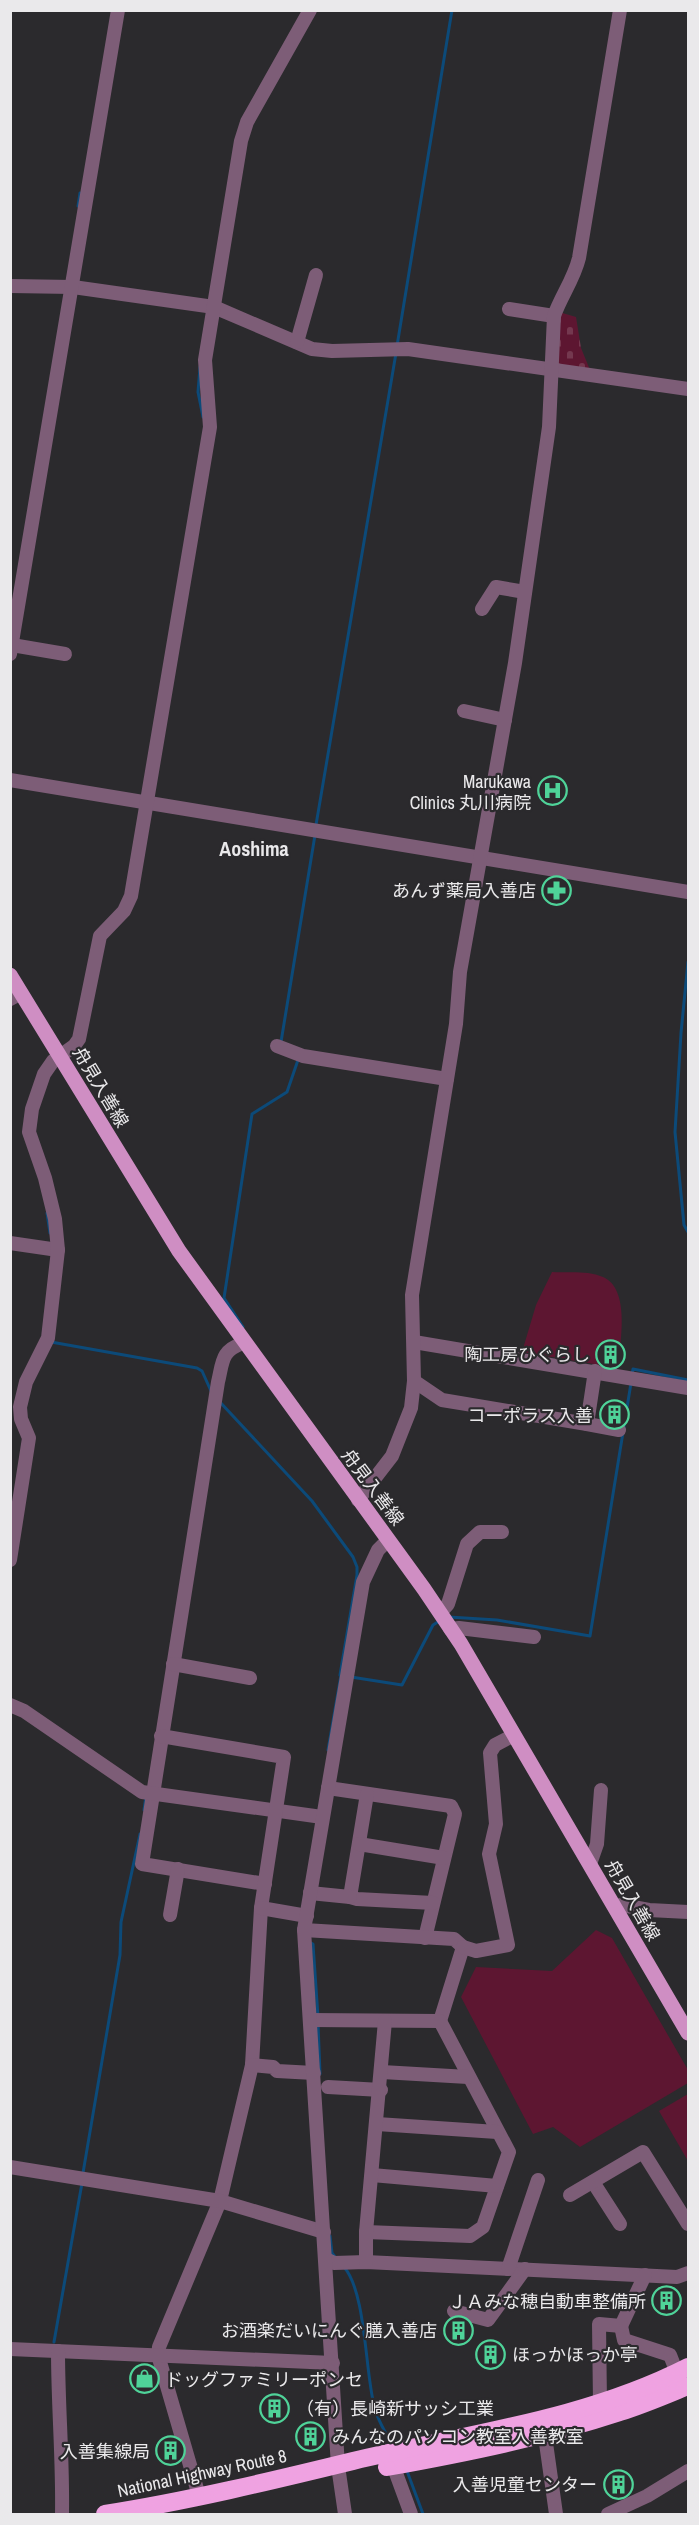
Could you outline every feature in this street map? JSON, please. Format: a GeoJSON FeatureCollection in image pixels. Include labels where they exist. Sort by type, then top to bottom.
{"type":"FeatureCollection","features":[{"type":"Feature","properties":{"kind":"highway","name":"National Highway Route 8"},"geometry":{"type":"LineString","coordinates":[[105,2514],[162,2511],[339,2470],[389,2454],[540,2420],[685,2375]]}},
{"type":"Feature","properties":{"kind":"highway","name":"National Highway Route 8"},"geometry":{"type":"LineString","coordinates":[[162,2511],[199,2496],[339,2470],[437,2458],[572,2427],[622,2412],[685,2375]]}},
{"type":"Feature","properties":{"kind":"main road","name":"舟見入善線"},"geometry":{"type":"LineString","coordinates":[[10,975],[16,996],[60,1057],[179,1251],[440,1612],[687,2026]]}},
{"type":"Feature","properties":{"kind":"street"},"geometry":{"type":"LineString","coordinates":[[65,654],[11,649],[118,10]]}},
{"type":"Feature","properties":{"kind":"street"},"geometry":{"type":"LineString","coordinates":[[10,1560],[29,1438],[18,1427],[20,1407],[26,1382],[48,1338],[58,1250],[52,1208],[29,1132],[32,1109],[44,1074],[53,1061],[79,1039],[100,936],[124,911],[131,896],[210,427],[206,360],[242,141],[247,122],[310,10]]}},
{"type":"Feature","properties":{"kind":"street"},"geometry":{"type":"LineString","coordinates":[[358,1500],[392,1456],[411,1408],[414,1342],[411,1300],[456,1024],[460,972],[505,720],[549,427],[554,316],[575,274],[579,258],[620,10]]}},
{"type":"Feature","properties":{"kind":"street"},"geometry":{"type":"LineString","coordinates":[[297,342],[316,275]]}},
{"type":"Feature","properties":{"kind":"street"},"geometry":{"type":"LineString","coordinates":[[10,286],[73,287],[214,307],[312,349],[332,351],[408,349],[688,389]]}},
{"type":"Feature","properties":{"kind":"street"},"geometry":{"type":"LineString","coordinates":[[509,309],[554,316]]}},
{"type":"Feature","properties":{"kind":"street"},"geometry":{"type":"LineString","coordinates":[[482,609],[496,587],[525,592]]}},
{"type":"Feature","properties":{"kind":"street"},"geometry":{"type":"LineString","coordinates":[[464,711],[505,720]]}},
{"type":"Feature","properties":{"kind":"street"},"geometry":{"type":"LineString","coordinates":[[10,780],[688,892]]}},
{"type":"Feature","properties":{"kind":"street"},"geometry":{"type":"LineString","coordinates":[[277,1046],[303,1056],[447,1079]]}},
{"type":"Feature","properties":{"kind":"street"},"geometry":{"type":"LineString","coordinates":[[10,1243],[58,1250]]}},
{"type":"Feature","properties":{"kind":"street"},"geometry":{"type":"LineString","coordinates":[[243,1342],[230,1348],[224,1357],[142,1864],[265,1884]]}},
{"type":"Feature","properties":{"kind":"street"},"geometry":{"type":"LineString","coordinates":[[414,1342],[688,1388]]}},
{"type":"Feature","properties":{"kind":"street"},"geometry":{"type":"LineString","coordinates":[[587,1424],[595,1371]]}},
{"type":"Feature","properties":{"kind":"street"},"geometry":{"type":"LineString","coordinates":[[414,1381],[442,1400],[619,1430]]}},
{"type":"Feature","properties":{"kind":"street"},"geometry":{"type":"LineString","coordinates":[[440,1612],[448,1604],[467,1544],[480,1532],[502,1532]]}},
{"type":"Feature","properties":{"kind":"street"},"geometry":{"type":"LineString","coordinates":[[345,2514],[339,2470],[304,1930],[363,1582],[378,1550],[388,1540]]}},
{"type":"Feature","properties":{"kind":"street"},"geometry":{"type":"LineString","coordinates":[[450,1629],[459,1628],[534,1637]]}},
{"type":"Feature","properties":{"kind":"street"},"geometry":{"type":"LineString","coordinates":[[173,1664],[250,1677]]}},
{"type":"Feature","properties":{"kind":"street"},"geometry":{"type":"LineString","coordinates":[[10,1705],[24,1711],[142,1792],[322,1817]]}},
{"type":"Feature","properties":{"kind":"street"},"geometry":{"type":"LineString","coordinates":[[304,1930],[454,1939],[464,1947],[476,1951],[508,1945],[489,1854],[496,1824],[490,1753],[495,1745],[514,1735]]}},
{"type":"Feature","properties":{"kind":"street"},"geometry":{"type":"LineString","coordinates":[[161,1736],[284,1757],[261,1908],[252,2065],[220,2201],[159,2347],[158,2355],[199,2496]]}},
{"type":"Feature","properties":{"kind":"street"},"geometry":{"type":"LineString","coordinates":[[328,1788],[452,1806],[455,1814],[425,1938]]}},
{"type":"Feature","properties":{"kind":"street"},"geometry":{"type":"LineString","coordinates":[[590,1864],[597,1844],[602,1790]]}},
{"type":"Feature","properties":{"kind":"street"},"geometry":{"type":"LineString","coordinates":[[350,1897],[367,1794]]}},
{"type":"Feature","properties":{"kind":"street"},"geometry":{"type":"LineString","coordinates":[[359,1844],[444,1858]]}},
{"type":"Feature","properties":{"kind":"street"},"geometry":{"type":"LineString","coordinates":[[170,1915],[178,1869]]}},
{"type":"Feature","properties":{"kind":"street"},"geometry":{"type":"LineString","coordinates":[[310,1893],[357,1899],[433,1903]]}},
{"type":"Feature","properties":{"kind":"street"},"geometry":{"type":"LineString","coordinates":[[614,1906],[688,1912]]}},
{"type":"Feature","properties":{"kind":"street"},"geometry":{"type":"LineString","coordinates":[[261,1908],[307,1916]]}},
{"type":"Feature","properties":{"kind":"street"},"geometry":{"type":"LineString","coordinates":[[366,2232],[470,2236],[483,2227],[509,2152],[440,2021],[464,1947]]}},
{"type":"Feature","properties":{"kind":"street"},"geometry":{"type":"LineString","coordinates":[[310,2020],[440,2021]]}},
{"type":"Feature","properties":{"kind":"street"},"geometry":{"type":"LineString","coordinates":[[366,2262],[366,2232],[381,2090],[385,2021]]}},
{"type":"Feature","properties":{"kind":"street"},"geometry":{"type":"LineString","coordinates":[[252,2065],[273,2067],[277,2071],[314,2073]]}},
{"type":"Feature","properties":{"kind":"street"},"geometry":{"type":"LineString","coordinates":[[382,2072],[468,2077]]}},
{"type":"Feature","properties":{"kind":"street"},"geometry":{"type":"LineString","coordinates":[[328,2087],[381,2090]]}},
{"type":"Feature","properties":{"kind":"street"},"geometry":{"type":"LineString","coordinates":[[377,2124],[497,2132]]}},
{"type":"Feature","properties":{"kind":"street"},"geometry":{"type":"LineString","coordinates":[[570,2196],[644,2152],[688,2224]]}},
{"type":"Feature","properties":{"kind":"street"},"geometry":{"type":"LineString","coordinates":[[10,2168],[220,2201],[324,2232]]}},
{"type":"Feature","properties":{"kind":"street"},"geometry":{"type":"LineString","coordinates":[[372,2175],[497,2186]]}},
{"type":"Feature","properties":{"kind":"street"},"geometry":{"type":"LineString","coordinates":[[508,2269],[538,2180]]}},
{"type":"Feature","properties":{"kind":"street"},"geometry":{"type":"LineString","coordinates":[[593,2182],[620,2224]]}},
{"type":"Feature","properties":{"kind":"street"},"geometry":{"type":"LineString","coordinates":[[326,2259],[334,2263],[366,2262],[677,2277],[688,2273]]}},
{"type":"Feature","properties":{"kind":"street"},"geometry":{"type":"LineString","coordinates":[[454,2311],[488,2320],[525,2270]]}},
{"type":"Feature","properties":{"kind":"street"},"geometry":{"type":"LineString","coordinates":[[645,2275],[621,2326],[624,2340],[669,2355],[685,2375]]}},
{"type":"Feature","properties":{"kind":"street"},"geometry":{"type":"LineString","coordinates":[[600,2403],[598,2324],[621,2326]]}},
{"type":"Feature","properties":{"kind":"street"},"geometry":{"type":"LineString","coordinates":[[10,2349],[333,2363]]}},
{"type":"Feature","properties":{"kind":"street"},"geometry":{"type":"LineString","coordinates":[[58,2351],[58,2406],[63,2470],[62,2514]]}},
{"type":"Feature","properties":{"kind":"street"},"geometry":{"type":"LineString","coordinates":[[540,2420],[546,2443],[556,2514]]}},
{"type":"Feature","properties":{"kind":"street"},"geometry":{"type":"LineString","coordinates":[[389,2454],[411,2514]]}},
{"type":"Feature","properties":{"kind":"street"},"geometry":{"type":"LineString","coordinates":[[608,2514],[647,2496],[688,2471]]}},
{"type":"Feature","properties":{"kind":"green space"},"geometry":{"type":"Polygon","coordinates":[[[559,312],[576,317],[581,348],[590,370],[557,366],[559,312]]]}},
{"type":"Feature","properties":{"kind":"green space"},"geometry":{"type":"Polygon","coordinates":[[[552,1272],[591,1273],[612,1283],[621,1305],[622,1318],[618,1368],[522,1352],[536,1305],[552,1272]]]}},
{"type":"Feature","properties":{"kind":"green space"},"geometry":{"type":"Polygon","coordinates":[[[596,1930],[612,1938],[688,2070],[688,2083],[580,2147],[553,2127],[533,2134],[461,1997],[476,1967],[552,1971],[596,1930]]]}},
{"type":"Feature","properties":{"kind":"green space"},"geometry":{"type":"Polygon","coordinates":[[[688,2094],[688,2161],[659,2111],[688,2094]]]}},
{"type":"Feature","properties":{"kind":"waterway"},"geometry":{"type":"LineString","coordinates":[[397,346],[452,10]]}},
{"type":"Feature","properties":{"kind":"waterway"},"geometry":{"type":"LineString","coordinates":[[78,206],[80,193]]}},
{"type":"Feature","properties":{"kind":"waterway"},"geometry":{"type":"LineString","coordinates":[[316,825],[396,353]]}},
{"type":"Feature","properties":{"kind":"waterway"},"geometry":{"type":"LineString","coordinates":[[200,367],[198,392],[203,417]]}},
{"type":"Feature","properties":{"kind":"waterway"},"geometry":{"type":"LineString","coordinates":[[281,1042],[315,835]]}},
{"type":"Feature","properties":{"kind":"waterway"},"geometry":{"type":"LineString","coordinates":[[688,962],[675,1132],[684,1225],[688,1232]]}},
{"type":"Feature","properties":{"kind":"waterway"},"geometry":{"type":"LineString","coordinates":[[243,1327],[224,1298],[252,1114],[287,1092],[298,1060]]}},
{"type":"Feature","properties":{"kind":"waterway"},"geometry":{"type":"LineString","coordinates":[[47,1213],[50,1233]]}},
{"type":"Feature","properties":{"kind":"waterway"},"geometry":{"type":"LineString","coordinates":[[51,1342],[197,1368],[202,1371],[211,1391]]}},
{"type":"Feature","properties":{"kind":"waterway"},"geometry":{"type":"LineString","coordinates":[[632,1374],[633,1369],[688,1380]]}},
{"type":"Feature","properties":{"kind":"waterway"},"geometry":{"type":"LineString","coordinates":[[449,1617],[497,1620],[590,1636],[631,1383]]}},
{"type":"Feature","properties":{"kind":"waterway"},"geometry":{"type":"LineString","coordinates":[[219,1401],[312,1501],[353,1557],[357,1575],[340,1675]]}},
{"type":"Feature","properties":{"kind":"waterway"},"geometry":{"type":"LineString","coordinates":[[351,1677],[402,1685],[433,1625],[441,1620]]}},
{"type":"Feature","properties":{"kind":"waterway"},"geometry":{"type":"LineString","coordinates":[[328,1750],[341,1675]]}},
{"type":"Feature","properties":{"kind":"waterway"},"geometry":{"type":"LineString","coordinates":[[144,1810],[146,1796]]}},
{"type":"Feature","properties":{"kind":"waterway"},"geometry":{"type":"LineString","coordinates":[[83,2173],[120,1955],[121,1922],[140,1834]]}},
{"type":"Feature","properties":{"kind":"waterway"},"geometry":{"type":"LineString","coordinates":[[309,1942],[313,1944],[318,2017]]}},
{"type":"Feature","properties":{"kind":"waterway"},"geometry":{"type":"LineString","coordinates":[[318,2023],[320,2074]]}},
{"type":"Feature","properties":{"kind":"waterway"},"geometry":{"type":"LineString","coordinates":[[54,2342],[82,2183]]}},
{"type":"Feature","properties":{"kind":"waterway"},"geometry":{"type":"LineString","coordinates":[[330,2236],[332,2253],[336,2258]]}},
{"type":"Feature","properties":{"kind":"waterway"},"geometry":{"type":"LineString","coordinates":[[344,2267],[357,2294],[361,2312],[375,2409],[389,2439]]}},
{"type":"Feature","properties":{"kind":"waterway"},"geometry":{"type":"LineString","coordinates":[[407,2471],[423,2514]]}},
{"type":"Feature","properties":{"kind":"place","name":"Marukawa Clinics 丸川病院"},"geometry":{"type":"Point","coordinates":[552,791]}},
{"type":"Feature","properties":{"kind":"place","name":"あんず薬局入善店"},"geometry":{"type":"Point","coordinates":[557,890]}},
{"type":"Feature","properties":{"kind":"place","name":"陶工房ひぐらし"},"geometry":{"type":"Point","coordinates":[611,1354]}},
{"type":"Feature","properties":{"kind":"place","name":"コーポラス入善"},"geometry":{"type":"Point","coordinates":[614,1415]}},
{"type":"Feature","properties":{"kind":"place","name":"ＪＡみな穂自動車整備所"},"geometry":{"type":"Point","coordinates":[667,2301]}},
{"type":"Feature","properties":{"kind":"place","name":"お酒楽だいにんぐ膳入善店"},"geometry":{"type":"Point","coordinates":[458,2330]}},
{"type":"Feature","properties":{"kind":"place","name":"ほっかほっか亭"},"geometry":{"type":"Point","coordinates":[491,2354]}},
{"type":"Feature","properties":{"kind":"place","name":"ドッグファミリーポンセ"},"geometry":{"type":"Point","coordinates":[144,2379]}},
{"type":"Feature","properties":{"kind":"place","name":"（有）長崎新サッシ工業"},"geometry":{"type":"Point","coordinates":[275,2408]}},
{"type":"Feature","properties":{"kind":"place","name":"みんなのパソコン教室入善教室"},"geometry":{"type":"Point","coordinates":[311,2436]}},
{"type":"Feature","properties":{"kind":"place","name":"入善集線局"},"geometry":{"type":"Point","coordinates":[171,2451]}},
{"type":"Feature","properties":{"kind":"place","name":"入善児童センター"},"geometry":{"type":"Point","coordinates":[618,2484]}},
{"type":"Feature","properties":{"kind":"district","name":"Aoshima"},"geometry":{"type":"Point","coordinates":[254,848]}}]}
